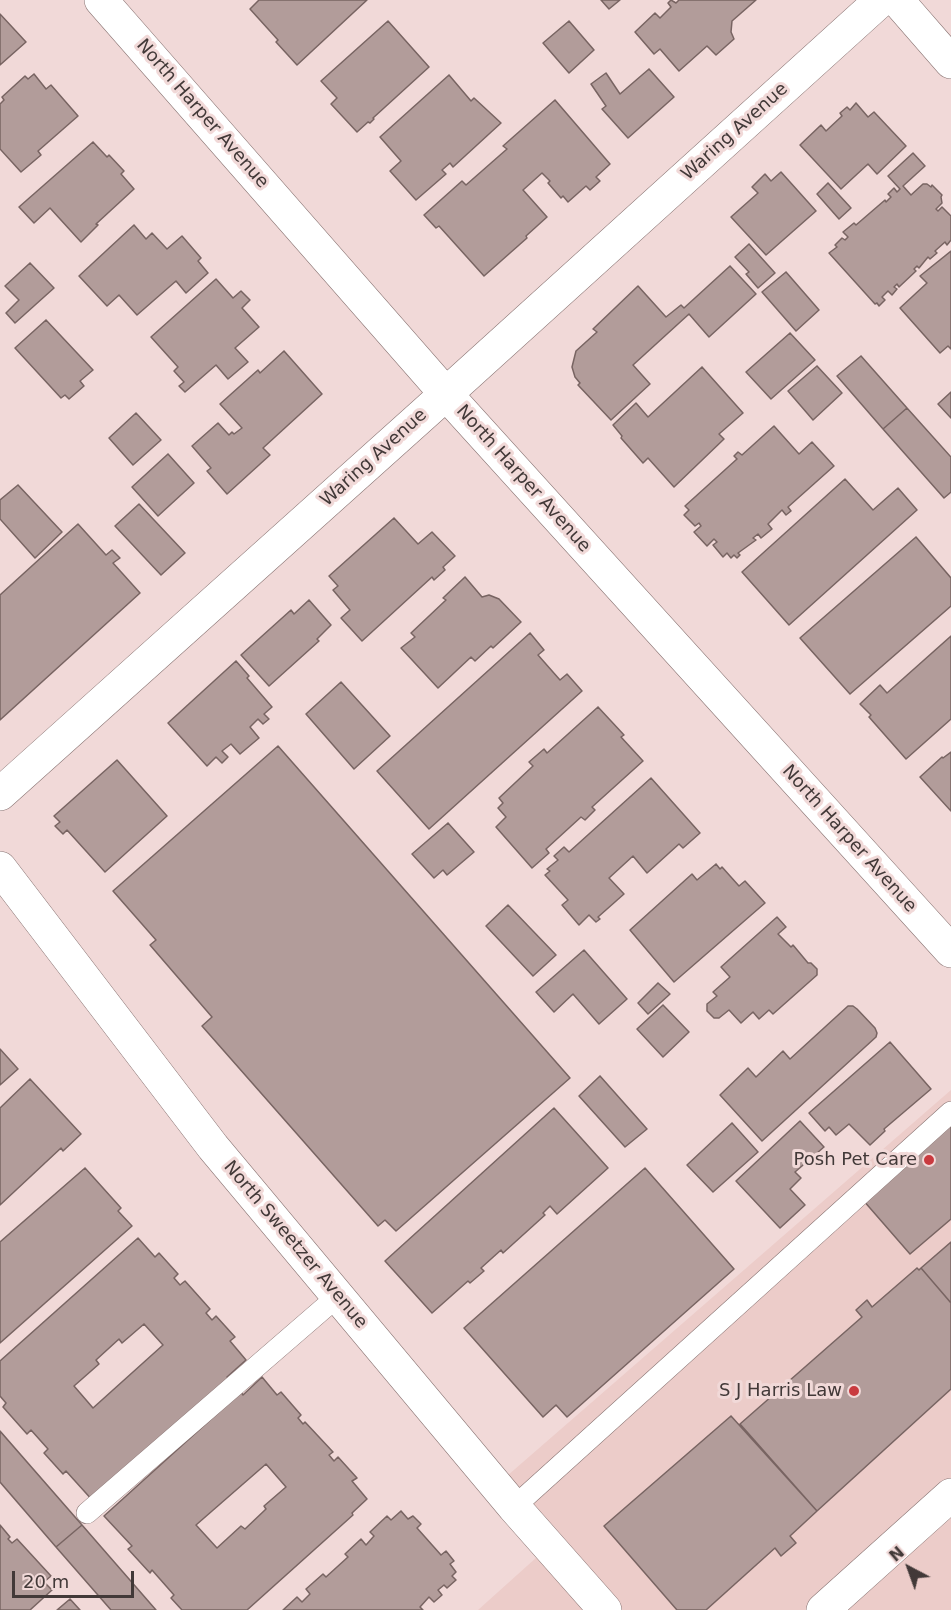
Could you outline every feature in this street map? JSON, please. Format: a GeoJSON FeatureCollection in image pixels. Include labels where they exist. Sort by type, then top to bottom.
{"type":"FeatureCollection","features":[{"type":"Feature","properties":{"kind":"street","name":"North Harper Avenue"},"geometry":{"type":"LineString","coordinates":[[101,0],[446,394],[951,951]]}},
{"type":"Feature","properties":{"kind":"street","name":"Waring Avenue"},"geometry":{"type":"LineString","coordinates":[[0,794],[881,0]]}},
{"type":"Feature","properties":{"kind":"street"},"geometry":{"type":"LineString","coordinates":[[897,0],[951,63]]}},
{"type":"Feature","properties":{"kind":"street","name":"North Sweetzer Avenue"},"geometry":{"type":"LineString","coordinates":[[0,867],[213,1147],[514,1507],[605,1610]]}},
{"type":"Feature","properties":{"kind":"street"},"geometry":{"type":"LineString","coordinates":[[823,1610],[951,1494]]}},
{"type":"Feature","properties":{"kind":"lane"},"geometry":{"type":"LineString","coordinates":[[514,1507],[951,1112]]}},
{"type":"Feature","properties":{"kind":"lane"},"geometry":{"type":"LineString","coordinates":[[87,1513],[338,1296]]}},
{"type":"Feature","properties":{"kind":"shaded area"},"geometry":{"type":"Polygon","coordinates":[[[951,1090],[951,1610],[478,1610],[547,1548],[492,1489],[951,1090]]]}},
{"type":"Feature","properties":{"kind":"building"},"geometry":{"type":"Polygon","coordinates":[[[259,0],[367,0],[297,65],[250,9],[259,0]]]}},
{"type":"Feature","properties":{"kind":"building"},"geometry":{"type":"Polygon","coordinates":[[[601,0],[620,0],[609,9],[601,0]]]}},
{"type":"Feature","properties":{"kind":"building"},"geometry":{"type":"Polygon","coordinates":[[[671,0],[676,3],[679,0],[756,0],[732,21],[731,32],[734,39],[716,55],[707,46],[679,71],[660,49],[654,54],[635,32],[655,13],[660,18],[671,7],[668,3],[671,0]]]}},
{"type":"Feature","properties":{"kind":"building"},"geometry":{"type":"Polygon","coordinates":[[[0,14],[26,42],[0,65],[0,14]]]}},
{"type":"Feature","properties":{"kind":"building"},"geometry":{"type":"Polygon","coordinates":[[[388,21],[429,67],[370,123],[368,122],[357,132],[331,104],[337,98],[321,81],[388,21]]]}},
{"type":"Feature","properties":{"kind":"building"},"geometry":{"type":"Polygon","coordinates":[[[569,21],[594,50],[569,73],[543,43],[569,21]]]}},
{"type":"Feature","properties":{"kind":"building"},"geometry":{"type":"Polygon","coordinates":[[[649,69],[674,97],[628,138],[602,109],[606,106],[591,84],[606,73],[620,94],[649,69]]]}},
{"type":"Feature","properties":{"kind":"building"},"geometry":{"type":"Polygon","coordinates":[[[34,74],[46,89],[51,85],[78,116],[38,151],[41,155],[21,172],[0,149],[0,104],[4,100],[2,97],[25,76],[28,79],[34,74]]]}},
{"type":"Feature","properties":{"kind":"building"},"geometry":{"type":"Polygon","coordinates":[[[449,75],[471,101],[474,98],[501,123],[453,167],[450,163],[442,170],[446,174],[416,200],[390,171],[401,161],[380,137],[449,75]]]}},
{"type":"Feature","properties":{"kind":"building"},"geometry":{"type":"Polygon","coordinates":[[[555,100],[610,164],[596,177],[600,181],[590,190],[586,186],[568,202],[563,196],[561,198],[542,173],[523,190],[547,217],[484,276],[439,226],[436,228],[424,215],[462,181],[466,185],[507,149],[503,146],[555,100]]]}},
{"type":"Feature","properties":{"kind":"building"},"geometry":{"type":"Polygon","coordinates":[[[856,103],[868,117],[874,112],[906,146],[877,174],[868,164],[841,189],[800,145],[821,125],[826,131],[842,116],[840,113],[847,107],[850,110],[856,103]]]}},
{"type":"Feature","properties":{"kind":"building"},"geometry":{"type":"Polygon","coordinates":[[[93,142],[124,171],[121,174],[134,189],[96,224],[98,225],[81,242],[50,208],[34,223],[19,207],[93,142]]]}},
{"type":"Feature","properties":{"kind":"building"},"geometry":{"type":"Polygon","coordinates":[[[913,153],[925,166],[903,186],[911,195],[923,184],[931,187],[932,185],[942,195],[942,203],[936,209],[938,211],[942,207],[951,216],[951,240],[947,245],[945,242],[935,251],[937,253],[930,259],[928,257],[919,268],[917,266],[914,269],[916,271],[899,287],[897,284],[894,287],[897,289],[892,295],[888,291],[882,297],[885,300],[879,306],[829,253],[837,247],[835,245],[842,238],[845,240],[848,237],[843,232],[854,223],[856,225],[885,200],[886,202],[891,197],[888,194],[894,188],[897,192],[900,189],[888,176],[913,153]]]}},
{"type":"Feature","properties":{"kind":"building"},"geometry":{"type":"Polygon","coordinates":[[[781,172],[816,211],[766,255],[731,217],[758,193],[752,187],[765,174],[771,181],[781,172]]]}},
{"type":"Feature","properties":{"kind":"building"},"geometry":{"type":"Polygon","coordinates":[[[828,183],[851,208],[839,219],[817,194],[828,183]]]}},
{"type":"Feature","properties":{"kind":"building"},"geometry":{"type":"Polygon","coordinates":[[[134,225],[146,239],[152,233],[167,249],[182,236],[201,258],[198,261],[208,273],[186,293],[176,281],[137,315],[119,295],[107,306],[79,276],[134,225]]]}},
{"type":"Feature","properties":{"kind":"building"},"geometry":{"type":"Polygon","coordinates":[[[749,244],[775,273],[758,288],[746,274],[749,272],[735,257],[749,244]]]}},
{"type":"Feature","properties":{"kind":"building"},"geometry":{"type":"Polygon","coordinates":[[[951,251],[951,349],[948,346],[940,353],[900,308],[927,283],[920,276],[951,251]]]}},
{"type":"Feature","properties":{"kind":"building"},"geometry":{"type":"Polygon","coordinates":[[[30,263],[54,288],[15,323],[6,313],[19,300],[5,286],[30,263]]]}},
{"type":"Feature","properties":{"kind":"building"},"geometry":{"type":"Polygon","coordinates":[[[730,266],[756,294],[709,337],[689,314],[633,365],[650,384],[611,420],[578,385],[580,383],[572,367],[576,351],[597,332],[593,329],[638,286],[666,317],[681,305],[684,308],[730,266]]]}},
{"type":"Feature","properties":{"kind":"building"},"geometry":{"type":"Polygon","coordinates":[[[786,272],[819,310],[796,331],[762,292],[786,272]]]}},
{"type":"Feature","properties":{"kind":"building"},"geometry":{"type":"Polygon","coordinates":[[[216,279],[233,298],[241,291],[250,300],[242,308],[259,327],[235,348],[248,362],[228,379],[216,365],[185,392],[179,386],[184,382],[174,371],[178,367],[151,337],[216,279]]]}},
{"type":"Feature","properties":{"kind":"building"},"geometry":{"type":"Polygon","coordinates":[[[46,320],[93,370],[80,381],[84,386],[69,399],[65,395],[61,398],[15,348],[46,320]]]}},
{"type":"Feature","properties":{"kind":"building"},"geometry":{"type":"Polygon","coordinates":[[[790,333],[815,360],[771,399],[746,372],[790,333]]]}},
{"type":"Feature","properties":{"kind":"building"},"geometry":{"type":"Polygon","coordinates":[[[284,351],[322,394],[263,448],[270,455],[227,494],[207,471],[211,468],[192,446],[218,423],[229,435],[242,428],[220,404],[258,370],[260,373],[284,351]]]}},
{"type":"Feature","properties":{"kind":"building"},"geometry":{"type":"Polygon","coordinates":[[[861,356],[907,408],[883,429],[837,376],[861,356]]]}},
{"type":"Feature","properties":{"kind":"building"},"geometry":{"type":"Polygon","coordinates":[[[817,366],[842,393],[813,420],[788,391],[817,366]]]}},
{"type":"Feature","properties":{"kind":"building"},"geometry":{"type":"Polygon","coordinates":[[[702,367],[743,413],[719,434],[724,439],[674,487],[648,458],[643,463],[613,425],[636,403],[648,417],[702,367]]]}},
{"type":"Feature","properties":{"kind":"building"},"geometry":{"type":"Polygon","coordinates":[[[951,392],[951,418],[938,404],[951,392]]]}},
{"type":"Feature","properties":{"kind":"building"},"geometry":{"type":"Polygon","coordinates":[[[907,408],[951,457],[951,492],[944,498],[883,429],[907,408]]]}},
{"type":"Feature","properties":{"kind":"building"},"geometry":{"type":"Polygon","coordinates":[[[136,413],[161,440],[133,465],[109,438],[136,413]]]}},
{"type":"Feature","properties":{"kind":"building"},"geometry":{"type":"Polygon","coordinates":[[[774,426],[799,454],[812,442],[834,466],[788,507],[791,511],[786,515],[782,510],[768,524],[772,529],[761,538],[758,534],[753,538],[756,540],[738,553],[740,555],[737,558],[734,555],[731,558],[727,553],[723,557],[713,545],[717,542],[714,539],[707,546],[694,532],[701,526],[699,523],[695,526],[684,515],[689,510],[685,506],[737,459],[734,456],[738,452],[742,455],[774,426]]]}},
{"type":"Feature","properties":{"kind":"building"},"geometry":{"type":"Polygon","coordinates":[[[168,454],[194,483],[158,516],[132,487],[168,454]]]}},
{"type":"Feature","properties":{"kind":"building"},"geometry":{"type":"Polygon","coordinates":[[[845,479],[873,510],[898,488],[917,510],[789,625],[742,572],[845,479]]]}},
{"type":"Feature","properties":{"kind":"building"},"geometry":{"type":"Polygon","coordinates":[[[18,485],[62,532],[35,558],[0,519],[0,500],[18,485]]]}},
{"type":"Feature","properties":{"kind":"building"},"geometry":{"type":"Polygon","coordinates":[[[139,504],[185,553],[161,575],[115,526],[139,504]]]}},
{"type":"Feature","properties":{"kind":"building"},"geometry":{"type":"Polygon","coordinates":[[[394,518],[418,544],[432,532],[455,556],[443,567],[445,570],[434,580],[432,577],[362,641],[341,618],[350,610],[333,590],[338,586],[329,576],[394,518]]]}},
{"type":"Feature","properties":{"kind":"building"},"geometry":{"type":"Polygon","coordinates":[[[78,524],[106,555],[112,550],[120,558],[113,563],[140,593],[0,720],[0,595],[78,524]]]}},
{"type":"Feature","properties":{"kind":"building"},"geometry":{"type":"Polygon","coordinates":[[[916,537],[951,578],[951,606],[850,694],[800,638],[916,537]]]}},
{"type":"Feature","properties":{"kind":"building"},"geometry":{"type":"Polygon","coordinates":[[[465,577],[482,597],[489,595],[499,599],[521,622],[475,661],[471,657],[438,688],[401,648],[415,637],[411,633],[446,600],[443,598],[465,577]]]}},
{"type":"Feature","properties":{"kind":"building"},"geometry":{"type":"Polygon","coordinates":[[[309,600],[331,625],[317,639],[319,641],[269,686],[241,655],[291,610],[294,614],[309,600]]]}},
{"type":"Feature","properties":{"kind":"building"},"geometry":{"type":"Polygon","coordinates":[[[530,633],[544,650],[538,655],[560,680],[567,674],[582,691],[429,829],[377,771],[530,633]]]}},
{"type":"Feature","properties":{"kind":"building"},"geometry":{"type":"Polygon","coordinates":[[[951,636],[951,719],[906,759],[860,704],[880,685],[887,693],[951,636]]]}},
{"type":"Feature","properties":{"kind":"building"},"geometry":{"type":"Polygon","coordinates":[[[236,661],[249,676],[247,678],[272,707],[264,714],[269,719],[263,724],[258,719],[250,727],[259,738],[240,754],[231,744],[222,751],[228,757],[222,763],[216,757],[207,766],[168,723],[236,661]]]}},
{"type":"Feature","properties":{"kind":"building"},"geometry":{"type":"Polygon","coordinates":[[[341,682],[390,736],[354,769],[306,714],[341,682]]]}},
{"type":"Feature","properties":{"kind":"building"},"geometry":{"type":"Polygon","coordinates":[[[598,707],[624,735],[621,737],[643,761],[592,807],[595,810],[585,820],[581,817],[546,849],[549,853],[532,868],[496,827],[506,817],[498,808],[503,803],[499,798],[533,766],[529,762],[544,749],[547,753],[598,707]]]}},
{"type":"Feature","properties":{"kind":"building"},"geometry":{"type":"Polygon","coordinates":[[[278,746],[570,1078],[396,1231],[385,1220],[378,1226],[202,1026],[212,1017],[150,945],[156,940],[113,891],[278,746]]]}},
{"type":"Feature","properties":{"kind":"building"},"geometry":{"type":"Polygon","coordinates":[[[951,752],[951,811],[920,777],[951,752]]]}},
{"type":"Feature","properties":{"kind":"building"},"geometry":{"type":"Polygon","coordinates":[[[117,760],[167,816],[105,872],[67,830],[63,834],[55,826],[60,822],[54,816],[117,760]]]}},
{"type":"Feature","properties":{"kind":"building"},"geometry":{"type":"Polygon","coordinates":[[[651,778],[700,833],[683,848],[679,844],[647,873],[633,856],[609,878],[624,894],[598,917],[600,919],[596,922],[589,915],[579,925],[562,905],[568,900],[545,875],[550,871],[547,869],[558,860],[554,856],[564,847],[569,852],[651,778]]]}},
{"type":"Feature","properties":{"kind":"building"},"geometry":{"type":"Polygon","coordinates":[[[448,823],[474,852],[447,875],[443,870],[434,878],[412,854],[448,823]]]}},
{"type":"Feature","properties":{"kind":"building"},"geometry":{"type":"Polygon","coordinates":[[[716,864],[720,869],[722,867],[739,886],[745,881],[765,903],[674,982],[630,930],[692,874],[697,880],[716,864]]]}},
{"type":"Feature","properties":{"kind":"building"},"geometry":{"type":"Polygon","coordinates":[[[508,905],[556,955],[533,976],[486,926],[508,905]]]}},
{"type":"Feature","properties":{"kind":"building"},"geometry":{"type":"Polygon","coordinates":[[[777,917],[786,927],[778,934],[791,947],[793,945],[808,963],[817,969],[817,975],[773,1014],[769,1010],[759,1019],[753,1012],[741,1023],[729,1010],[719,1018],[714,1018],[707,1011],[707,1004],[717,996],[713,992],[730,977],[721,967],[777,917]]]}},
{"type":"Feature","properties":{"kind":"building"},"geometry":{"type":"Polygon","coordinates":[[[584,950],[627,999],[599,1024],[573,994],[554,1012],[536,992],[584,950]]]}},
{"type":"Feature","properties":{"kind":"building"},"geometry":{"type":"Polygon","coordinates":[[[658,983],[670,994],[648,1014],[638,1003],[658,983]]]}},
{"type":"Feature","properties":{"kind":"building"},"geometry":{"type":"Polygon","coordinates":[[[663,1005],[689,1032],[663,1057],[637,1029],[663,1005]]]}},
{"type":"Feature","properties":{"kind":"building"},"geometry":{"type":"Polygon","coordinates":[[[848,1006],[857,1009],[875,1028],[876,1037],[762,1141],[720,1095],[748,1068],[756,1077],[783,1051],[790,1059],[848,1006]]]}},
{"type":"Feature","properties":{"kind":"building"},"geometry":{"type":"Polygon","coordinates":[[[890,1042],[931,1089],[884,1129],[885,1131],[870,1145],[849,1124],[836,1135],[829,1127],[825,1131],[809,1113],[890,1042]]]}},
{"type":"Feature","properties":{"kind":"building"},"geometry":{"type":"Polygon","coordinates":[[[0,1049],[18,1069],[0,1085],[0,1049]]]}},
{"type":"Feature","properties":{"kind":"building"},"geometry":{"type":"Polygon","coordinates":[[[600,1076],[647,1129],[625,1147],[579,1096],[600,1076]]]}},
{"type":"Feature","properties":{"kind":"building"},"geometry":{"type":"Polygon","coordinates":[[[30,1079],[81,1134],[63,1151],[61,1148],[0,1205],[0,1108],[30,1079]]]}},
{"type":"Feature","properties":{"kind":"building"},"geometry":{"type":"Polygon","coordinates":[[[554,1108],[608,1168],[557,1214],[550,1206],[543,1213],[545,1215],[503,1253],[501,1250],[481,1268],[484,1271],[470,1283],[468,1281],[432,1313],[385,1261],[554,1108]]]}},
{"type":"Feature","properties":{"kind":"building","name":"Posh Pet Care"},"geometry":{"type":"Polygon","coordinates":[[[951,1120],[951,1219],[910,1254],[863,1200],[951,1120]]]}},
{"type":"Feature","properties":{"kind":"building"},"geometry":{"type":"Polygon","coordinates":[[[800,1121],[824,1147],[795,1172],[801,1178],[790,1189],[805,1205],[780,1228],[736,1181],[800,1121]]]}},
{"type":"Feature","properties":{"kind":"building"},"geometry":{"type":"Polygon","coordinates":[[[732,1123],[758,1152],[713,1192],[687,1165],[732,1123]]]}},
{"type":"Feature","properties":{"kind":"building"},"geometry":{"type":"Polygon","coordinates":[[[85,1168],[121,1208],[118,1211],[132,1226],[0,1343],[0,1242],[85,1168]]]}},
{"type":"Feature","properties":{"kind":"building"},"geometry":{"type":"Polygon","coordinates":[[[645,1168],[734,1269],[567,1417],[556,1405],[543,1417],[464,1328],[645,1168]]]}},
{"type":"Feature","properties":{"kind":"building"},"geometry":{"type":"Polygon","coordinates":[[[138,1238],[155,1257],[159,1253],[178,1274],[174,1278],[180,1285],[185,1281],[210,1309],[206,1313],[212,1320],[216,1316],[235,1337],[230,1341],[246,1360],[227,1377],[230,1380],[94,1502],[66,1471],[63,1474],[44,1453],[48,1449],[31,1430],[27,1434],[3,1407],[6,1403],[0,1396],[0,1361],[138,1238]],[[144,1324],[122,1343],[119,1339],[96,1360],[99,1364],[74,1386],[93,1408],[163,1345],[144,1324]]]}},
{"type":"Feature","properties":{"kind":"building"},"geometry":{"type":"Polygon","coordinates":[[[951,1242],[951,1303],[921,1268],[951,1242]]]}},
{"type":"Feature","properties":{"kind":"building"},"geometry":{"type":"Polygon","coordinates":[[[917,1268],[919,1270],[921,1268],[951,1303],[951,1389],[817,1511],[740,1424],[862,1317],[856,1310],[867,1300],[872,1307],[917,1268]]]}},
{"type":"Feature","properties":{"kind":"building"},"geometry":{"type":"Polygon","coordinates":[[[262,1377],[277,1395],[281,1392],[301,1415],[298,1418],[303,1424],[305,1422],[333,1452],[329,1455],[334,1461],[338,1457],[357,1478],[352,1481],[367,1499],[352,1513],[353,1515],[247,1610],[182,1610],[171,1598],[174,1595],[152,1570],[150,1573],[128,1549],[132,1546],[104,1516],[241,1392],[243,1395],[262,1377]],[[266,1464],[196,1525],[217,1548],[241,1526],[245,1529],[266,1509],[264,1506],[286,1487],[266,1464]]]}},
{"type":"Feature","properties":{"kind":"building"},"geometry":{"type":"Polygon","coordinates":[[[731,1416],[817,1511],[790,1536],[796,1543],[781,1556],[775,1548],[706,1610],[677,1610],[604,1526],[731,1416]]]}},
{"type":"Feature","properties":{"kind":"building"},"geometry":{"type":"Polygon","coordinates":[[[0,1431],[82,1525],[56,1547],[0,1482],[0,1431]]]}},
{"type":"Feature","properties":{"kind":"building"},"geometry":{"type":"Polygon","coordinates":[[[401,1511],[408,1519],[413,1516],[421,1524],[417,1528],[441,1555],[446,1551],[454,1561],[450,1564],[456,1572],[452,1576],[456,1580],[447,1588],[444,1585],[438,1590],[442,1595],[434,1602],[429,1597],[420,1607],[423,1610],[283,1610],[297,1597],[302,1602],[310,1594],[306,1589],[323,1574],[326,1577],[348,1557],[345,1554],[361,1539],[366,1545],[374,1536],[370,1532],[387,1516],[391,1520],[401,1511]]]}},
{"type":"Feature","properties":{"kind":"building"},"geometry":{"type":"Polygon","coordinates":[[[0,1525],[12,1543],[17,1539],[51,1576],[44,1582],[52,1590],[30,1610],[0,1610],[0,1525]]]}},
{"type":"Feature","properties":{"kind":"building"},"geometry":{"type":"Polygon","coordinates":[[[82,1525],[156,1610],[111,1610],[56,1547],[82,1525]]]}},
{"type":"Feature","properties":{"kind":"building"},"geometry":{"type":"Polygon","coordinates":[[[70,1599],[80,1610],[57,1610],[70,1599]]]}},
{"type":"Feature","properties":{"kind":"place","name":"Posh Pet Care"},"geometry":{"type":"Point","coordinates":[929,1160]}},
{"type":"Feature","properties":{"kind":"place","name":"S J Harris Law"},"geometry":{"type":"Point","coordinates":[854,1391]}}]}
